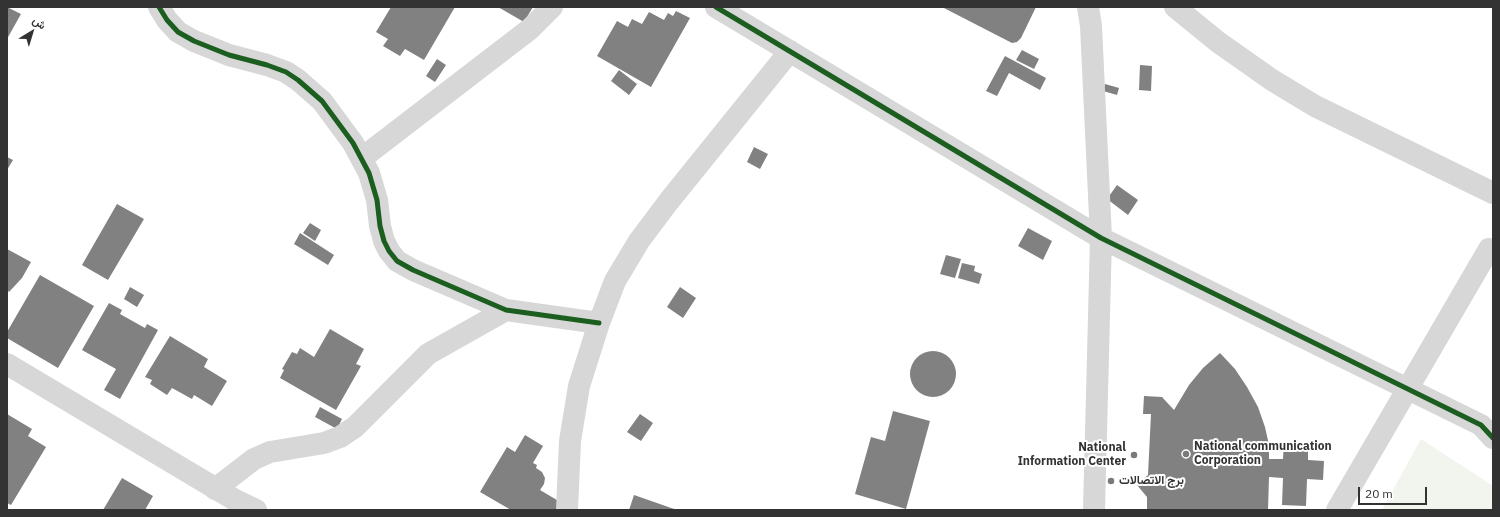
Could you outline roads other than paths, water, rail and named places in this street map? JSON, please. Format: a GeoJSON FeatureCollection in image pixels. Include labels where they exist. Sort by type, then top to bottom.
{"type":"FeatureCollection","features":[{"type":"Feature","properties":{"kind":"street"},"geometry":{"type":"LineString","coordinates":[[159,7],[167,20],[178,32],[194,41],[229,55],[267,65],[286,72],[298,80],[322,101],[353,143],[362,158],[369,173],[377,200],[380,226],[384,241],[389,251],[397,261],[413,270],[506,310],[599,323]]}},
{"type":"Feature","properties":{"kind":"street"},"geometry":{"type":"LineString","coordinates":[[362,158],[530,29],[552,7]]}},
{"type":"Feature","properties":{"kind":"street"},"geometry":{"type":"LineString","coordinates":[[716,7],[1101,238],[1489,429]]}},
{"type":"Feature","properties":{"kind":"street"},"geometry":{"type":"LineString","coordinates":[[1088,7],[1091,26],[1101,238],[1094,510]]}},
{"type":"Feature","properties":{"kind":"street"},"geometry":{"type":"LineString","coordinates":[[1175,7],[1218,42],[1278,84],[1315,106],[1493,193]]}},
{"type":"Feature","properties":{"kind":"street"},"geometry":{"type":"LineString","coordinates":[[567,510],[571,433],[579,386],[599,323],[615,281],[638,242],[669,201],[790,51]]}},
{"type":"Feature","properties":{"kind":"street"},"geometry":{"type":"LineString","coordinates":[[1337,510],[1489,249]]}},
{"type":"Feature","properties":{"kind":"street"},"geometry":{"type":"LineString","coordinates":[[215,489],[254,459],[270,452],[324,443],[340,438],[355,427],[428,354],[506,310]]}},
{"type":"Feature","properties":{"kind":"street"},"geometry":{"type":"LineString","coordinates":[[7,364],[215,489],[232,505],[256,510]]}},
{"type":"Feature","properties":{"kind":"place","name":"National communication Corporation"},"geometry":{"type":"Point","coordinates":[1186,454]}},
{"type":"Feature","properties":{"kind":"place","name":"National Information Center"},"geometry":{"type":"Point","coordinates":[1134,455]}},
{"type":"Feature","properties":{"kind":"place","name":"برج الاتصالات"},"geometry":{"type":"Point","coordinates":[1111,481]}}]}
